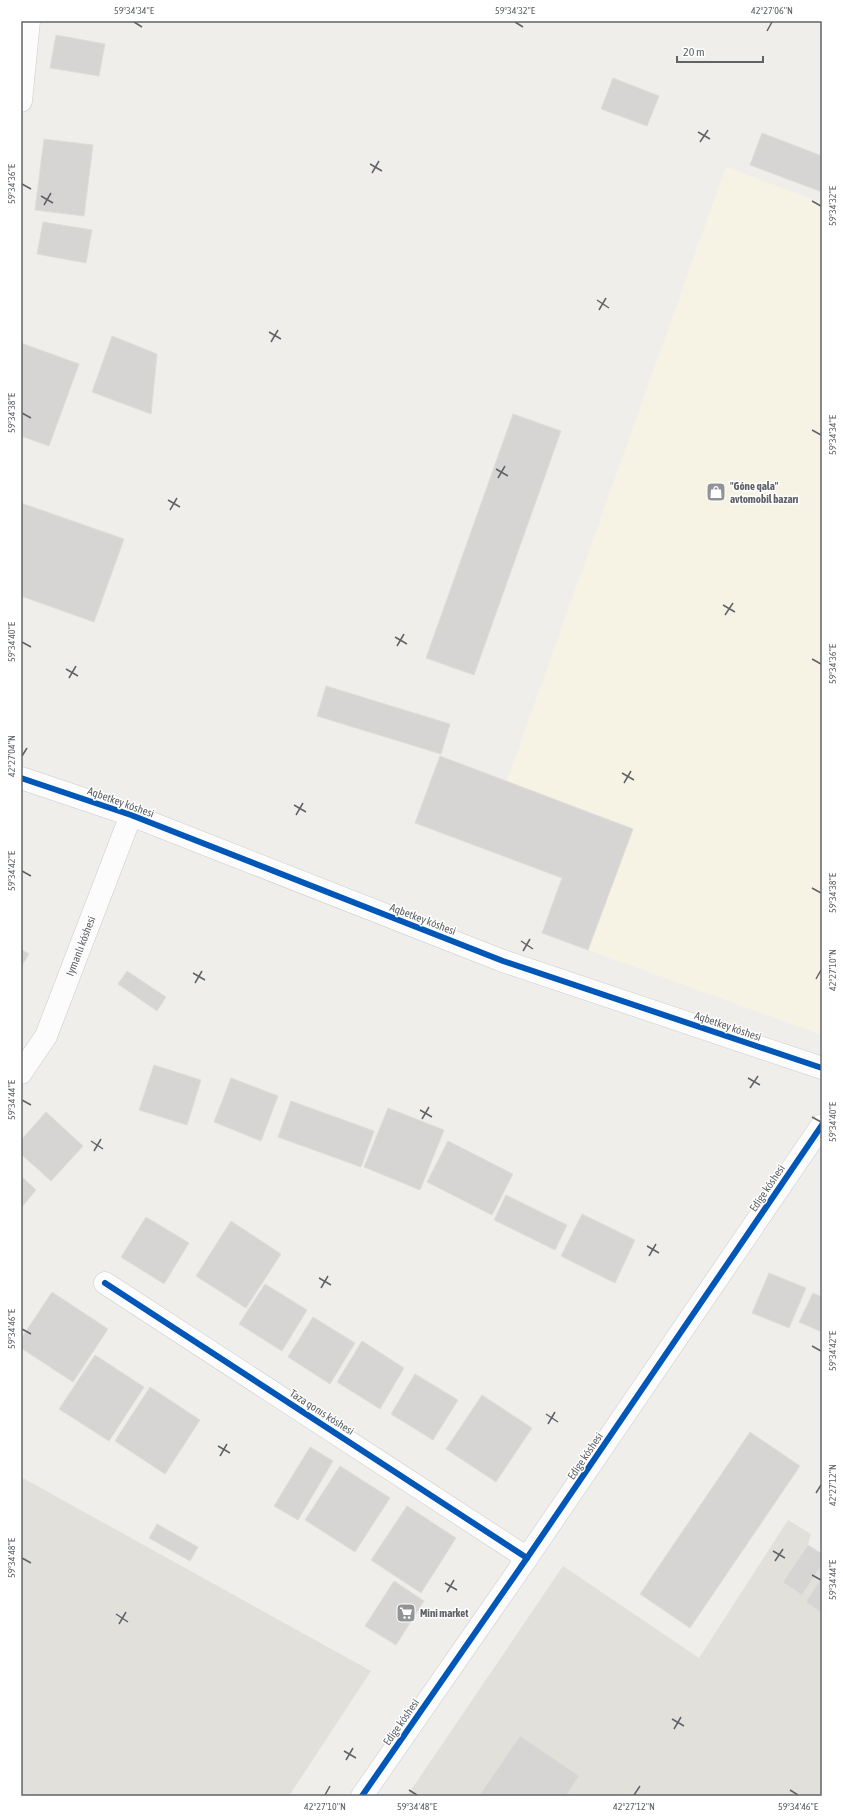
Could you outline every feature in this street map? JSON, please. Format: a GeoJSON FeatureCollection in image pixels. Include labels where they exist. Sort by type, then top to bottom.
{"type":"FeatureCollection","features":[{"type":"Feature","properties":{"kind":"street"},"geometry":{"type":"LineString","coordinates":[[21,101],[29,21]]}},
{"type":"Feature","properties":{"kind":"street","name":"Aqbetkey kóshesi"},"geometry":{"type":"LineString","coordinates":[[21,778],[131,815],[503,961],[822,1068]]}},
{"type":"Feature","properties":{"kind":"street","name":"Iymanlı kóshesi"},"geometry":{"type":"LineString","coordinates":[[21,1073],[46,1036],[131,815]]}},
{"type":"Feature","properties":{"kind":"street","name":"Edige kóshesi"},"geometry":{"type":"LineString","coordinates":[[362,1796],[527,1558],[822,1125]]}},
{"type":"Feature","properties":{"kind":"street","name":"Taza qonıs kóshesi"},"geometry":{"type":"LineString","coordinates":[[106,1283],[527,1558]]}},
{"type":"Feature","properties":{"kind":"shaded area","name":"\"Góne qala\" avtomobil bazarı"},"geometry":{"type":"Polygon","coordinates":[[[726,167],[822,203],[822,1035],[588,950],[633,829],[507,781],[726,167]]]}},
{"type":"Feature","properties":{"kind":"shaded area"},"geometry":{"type":"Polygon","coordinates":[[[21,1477],[371,1671],[289,1796],[21,1796],[21,1477]]]}},
{"type":"Feature","properties":{"kind":"shaded area"},"geometry":{"type":"Polygon","coordinates":[[[788,1520],[811,1534],[808,1545],[822,1554],[822,1796],[407,1796],[563,1566],[699,1658],[788,1520]]]}},
{"type":"Feature","properties":{"kind":"building"},"geometry":{"type":"Polygon","coordinates":[[[56,35],[105,44],[99,76],[50,68],[56,35]]]}},
{"type":"Feature","properties":{"kind":"building"},"geometry":{"type":"Polygon","coordinates":[[[613,78],[659,96],[647,126],[601,109],[613,78]]]}},
{"type":"Feature","properties":{"kind":"building"},"geometry":{"type":"Polygon","coordinates":[[[762,133],[822,156],[822,192],[750,165],[762,133]]]}},
{"type":"Feature","properties":{"kind":"building"},"geometry":{"type":"Polygon","coordinates":[[[44,139],[93,145],[84,216],[35,210],[44,139]]]}},
{"type":"Feature","properties":{"kind":"building"},"geometry":{"type":"Polygon","coordinates":[[[43,222],[92,230],[86,263],[37,254],[43,222]]]}},
{"type":"Feature","properties":{"kind":"building"},"geometry":{"type":"Polygon","coordinates":[[[112,336],[157,354],[151,414],[92,392],[112,336]]]}},
{"type":"Feature","properties":{"kind":"building"},"geometry":{"type":"Polygon","coordinates":[[[21,343],[79,364],[49,446],[21,436],[21,343]]]}},
{"type":"Feature","properties":{"kind":"building"},"geometry":{"type":"Polygon","coordinates":[[[513,414],[561,431],[474,675],[426,658],[513,414]]]}},
{"type":"Feature","properties":{"kind":"building"},"geometry":{"type":"Polygon","coordinates":[[[21,503],[124,539],[94,622],[21,596],[21,503]]]}},
{"type":"Feature","properties":{"kind":"building"},"geometry":{"type":"Polygon","coordinates":[[[326,686],[450,724],[441,754],[317,716],[326,686]]]}},
{"type":"Feature","properties":{"kind":"building"},"geometry":{"type":"Polygon","coordinates":[[[440,756],[633,829],[588,950],[542,933],[562,878],[415,823],[440,756]]]}},
{"type":"Feature","properties":{"kind":"building"},"geometry":{"type":"Polygon","coordinates":[[[21,949],[29,954],[21,967],[21,949]]]}},
{"type":"Feature","properties":{"kind":"building"},"geometry":{"type":"Polygon","coordinates":[[[127,971],[166,997],[157,1011],[118,984],[127,971]]]}},
{"type":"Feature","properties":{"kind":"building"},"geometry":{"type":"Polygon","coordinates":[[[154,1065],[201,1080],[187,1125],[139,1110],[154,1065]]]}},
{"type":"Feature","properties":{"kind":"building"},"geometry":{"type":"Polygon","coordinates":[[[231,1078],[278,1096],[261,1141],[214,1122],[231,1078]]]}},
{"type":"Feature","properties":{"kind":"building"},"geometry":{"type":"Polygon","coordinates":[[[291,1101],[374,1131],[361,1167],[278,1137],[291,1101]]]}},
{"type":"Feature","properties":{"kind":"building"},"geometry":{"type":"Polygon","coordinates":[[[388,1108],[444,1130],[420,1190],[364,1167],[388,1108]]]}},
{"type":"Feature","properties":{"kind":"building"},"geometry":{"type":"Polygon","coordinates":[[[46,1112],[83,1146],[51,1181],[21,1154],[21,1140],[46,1112]]]}},
{"type":"Feature","properties":{"kind":"building"},"geometry":{"type":"Polygon","coordinates":[[[448,1141],[513,1174],[492,1215],[427,1182],[448,1141]]]}},
{"type":"Feature","properties":{"kind":"building"},"geometry":{"type":"Polygon","coordinates":[[[21,1176],[36,1190],[21,1208],[21,1176]]]}},
{"type":"Feature","properties":{"kind":"building"},"geometry":{"type":"Polygon","coordinates":[[[506,1195],[567,1225],[555,1250],[494,1220],[506,1195]]]}},
{"type":"Feature","properties":{"kind":"building"},"geometry":{"type":"Polygon","coordinates":[[[582,1214],[635,1240],[615,1283],[561,1256],[582,1214]]]}},
{"type":"Feature","properties":{"kind":"building"},"geometry":{"type":"Polygon","coordinates":[[[146,1217],[189,1243],[164,1284],[121,1257],[146,1217]]]}},
{"type":"Feature","properties":{"kind":"building"},"geometry":{"type":"Polygon","coordinates":[[[231,1221],[281,1254],[246,1308],[196,1276],[231,1221]]]}},
{"type":"Feature","properties":{"kind":"building"},"geometry":{"type":"Polygon","coordinates":[[[769,1273],[806,1288],[789,1328],[752,1313],[769,1273]]]}},
{"type":"Feature","properties":{"kind":"building"},"geometry":{"type":"Polygon","coordinates":[[[265,1284],[307,1310],[282,1351],[239,1324],[265,1284]]]}},
{"type":"Feature","properties":{"kind":"building"},"geometry":{"type":"Polygon","coordinates":[[[52,1292],[108,1329],[73,1382],[21,1348],[21,1339],[52,1292]]]}},
{"type":"Feature","properties":{"kind":"building"},"geometry":{"type":"Polygon","coordinates":[[[813,1293],[822,1297],[822,1332],[799,1322],[813,1293]]]}},
{"type":"Feature","properties":{"kind":"building"},"geometry":{"type":"Polygon","coordinates":[[[313,1317],[355,1343],[330,1384],[288,1357],[313,1317]]]}},
{"type":"Feature","properties":{"kind":"building"},"geometry":{"type":"Polygon","coordinates":[[[362,1341],[404,1368],[380,1409],[337,1382],[362,1341]]]}},
{"type":"Feature","properties":{"kind":"building"},"geometry":{"type":"Polygon","coordinates":[[[95,1355],[144,1387],[109,1441],[59,1409],[95,1355]]]}},
{"type":"Feature","properties":{"kind":"building"},"geometry":{"type":"Polygon","coordinates":[[[415,1374],[458,1400],[433,1440],[391,1414],[415,1374]]]}},
{"type":"Feature","properties":{"kind":"building"},"geometry":{"type":"Polygon","coordinates":[[[150,1387],[200,1420],[165,1474],[115,1441],[150,1387]]]}},
{"type":"Feature","properties":{"kind":"building"},"geometry":{"type":"Polygon","coordinates":[[[482,1395],[532,1428],[496,1482],[446,1449],[482,1395]]]}},
{"type":"Feature","properties":{"kind":"building"},"geometry":{"type":"Polygon","coordinates":[[[750,1432],[800,1466],[690,1628],[640,1594],[750,1432]]]}},
{"type":"Feature","properties":{"kind":"building"},"geometry":{"type":"Polygon","coordinates":[[[310,1447],[333,1461],[298,1520],[274,1506],[310,1447]]]}},
{"type":"Feature","properties":{"kind":"building"},"geometry":{"type":"Polygon","coordinates":[[[340,1466],[390,1498],[355,1552],[305,1520],[340,1466]]]}},
{"type":"Feature","properties":{"kind":"building"},"geometry":{"type":"Polygon","coordinates":[[[407,1506],[456,1538],[421,1593],[371,1560],[407,1506]]]}},
{"type":"Feature","properties":{"kind":"building"},"geometry":{"type":"Polygon","coordinates":[[[157,1524],[198,1547],[190,1561],[149,1538],[157,1524]]]}},
{"type":"Feature","properties":{"kind":"building"},"geometry":{"type":"Polygon","coordinates":[[[808,1545],[822,1554],[822,1564],[802,1595],[783,1582],[808,1545]]]}},
{"type":"Feature","properties":{"kind":"building"},"geometry":{"type":"Polygon","coordinates":[[[821,1579],[822,1580],[822,1613],[806,1602],[821,1579]]]}},
{"type":"Feature","properties":{"kind":"building"},"geometry":{"type":"Polygon","coordinates":[[[394,1581],[424,1601],[396,1645],[365,1626],[394,1581]]]}},
{"type":"Feature","properties":{"kind":"building"},"geometry":{"type":"Polygon","coordinates":[[[520,1736],[579,1776],[566,1796],[479,1796],[520,1736]]]}},
{"type":"Feature","properties":{"kind":"cycle path"},"geometry":{"type":"LineString","coordinates":[[21,778],[131,815],[503,961],[822,1068]]}},
{"type":"Feature","properties":{"kind":"cycle path"},"geometry":{"type":"LineString","coordinates":[[362,1796],[527,1558],[822,1125]]}},
{"type":"Feature","properties":{"kind":"cycle path"},"geometry":{"type":"LineString","coordinates":[[105,1283],[527,1558]]}},
{"type":"Feature","properties":{"kind":"place","name":"\"Góne qala\" avtomobil bazarı"},"geometry":{"type":"Point","coordinates":[716,492]}},
{"type":"Feature","properties":{"kind":"place","name":"Mini market"},"geometry":{"type":"Point","coordinates":[406,1613]}}]}
